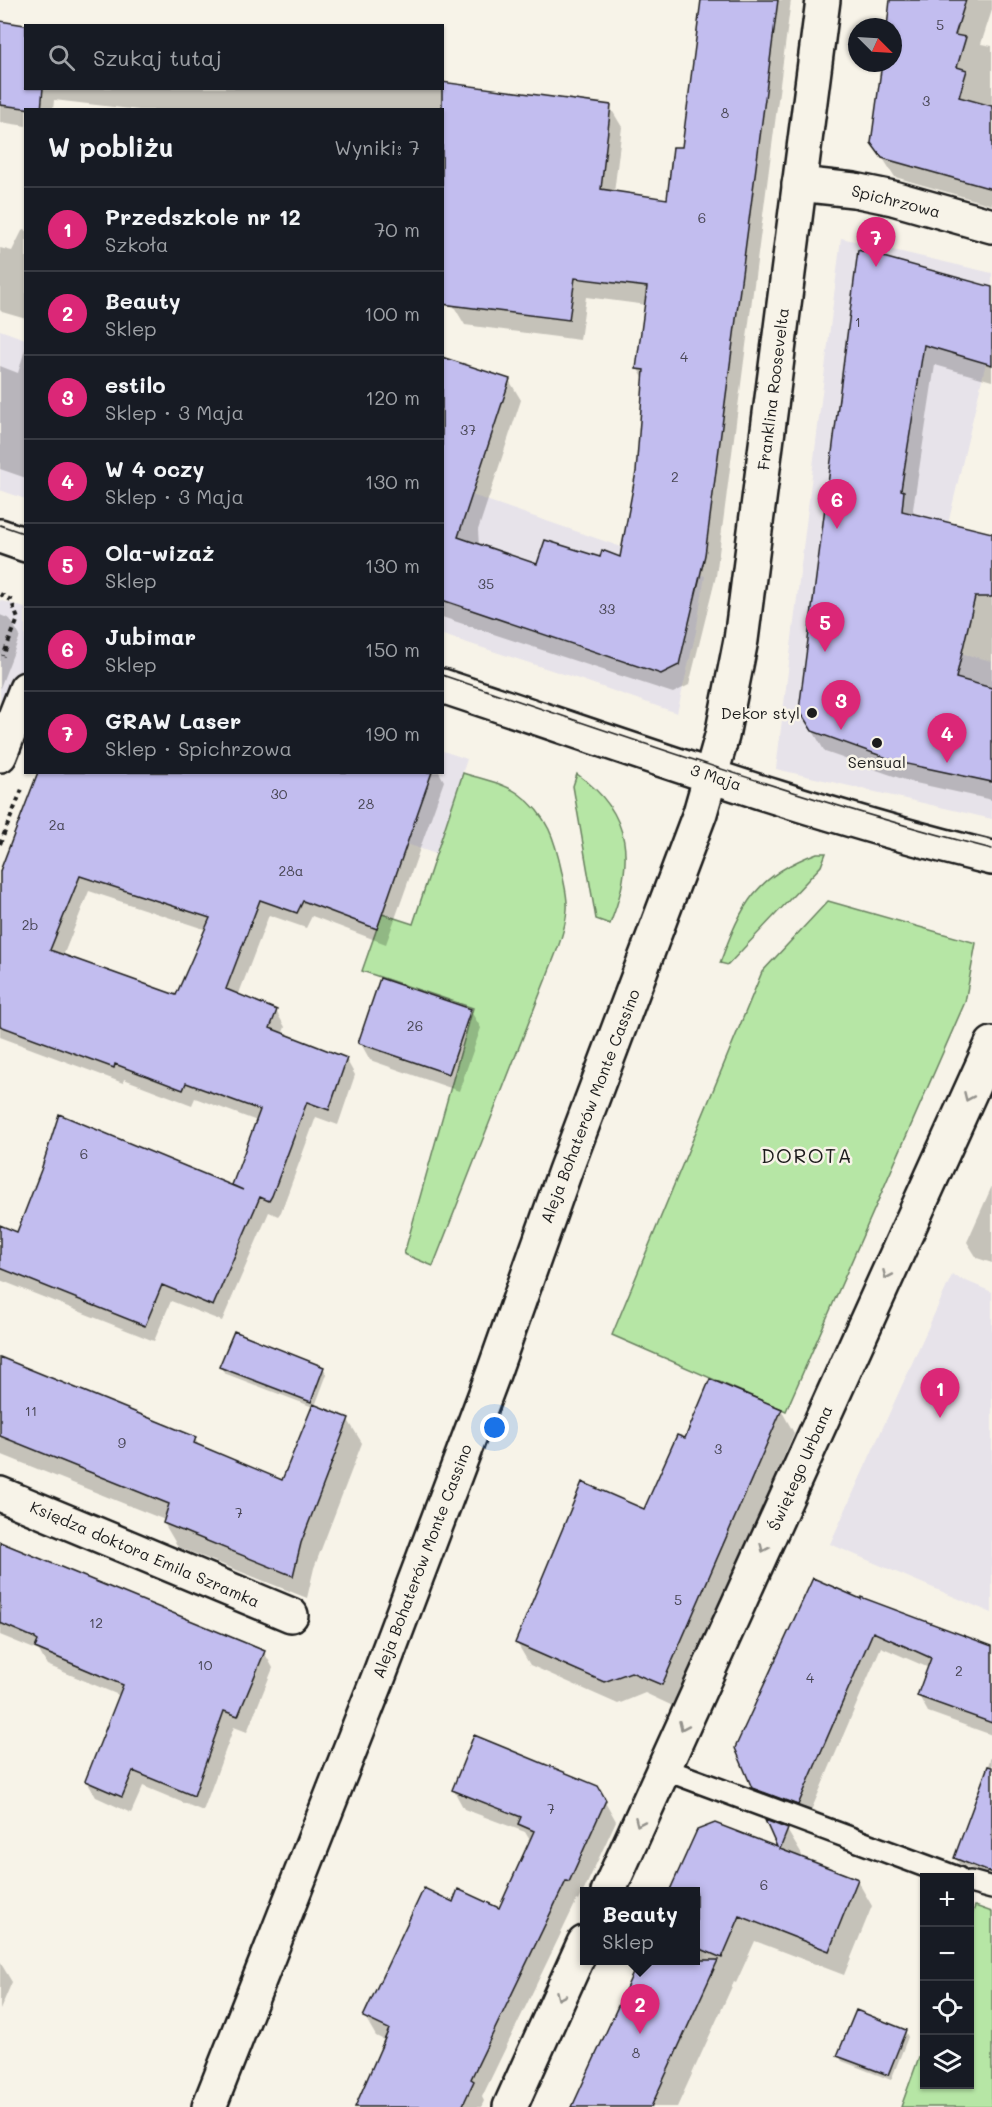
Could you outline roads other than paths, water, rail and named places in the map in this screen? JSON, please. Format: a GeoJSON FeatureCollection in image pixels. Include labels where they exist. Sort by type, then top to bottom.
{"type":"FeatureCollection","features":[{"type":"Feature","properties":{"kind":"street","name":"Franklina Roosevelta"},"geometry":{"type":"LineString","coordinates":[[712,776],[741,640],[823,0]]}},
{"type":"Feature","properties":{"kind":"street","name":"Spichrzowa"},"geometry":{"type":"LineString","coordinates":[[799,184],[854,190],[893,198],[992,226]]}},
{"type":"Feature","properties":{"kind":"street"},"geometry":{"type":"LineString","coordinates":[[0,536],[24,544]]}},
{"type":"Feature","properties":{"kind":"street","name":"3 Maja"},"geometry":{"type":"LineString","coordinates":[[444,687],[712,776],[902,835],[992,858]]}},
{"type":"Feature","properties":{"kind":"street"},"geometry":{"type":"LineString","coordinates":[[0,755],[24,694]]}},
{"type":"Feature","properties":{"kind":"street","name":"Aleja Bohaterów Monte Cassino"},"geometry":{"type":"LineString","coordinates":[[209,2107],[379,1676],[492,1377],[550,1211],[712,776]]}},
{"type":"Feature","properties":{"kind":"street","name":"Świętego Urbana"},"geometry":{"type":"LineString","coordinates":[[610,1887],[992,1044]]}},
{"type":"Feature","properties":{"kind":"street","name":"Księdza doktora Emila Szramka"},"geometry":{"type":"LineString","coordinates":[[0,1494],[291,1615]]}},
{"type":"Feature","properties":{"kind":"street"},"geometry":{"type":"LineString","coordinates":[[510,2107],[580,1954]]}},
{"type":"Feature","properties":{"kind":"lane"},"geometry":{"type":"LineString","coordinates":[[663,1769],[944,1873]]}},
{"type":"Feature","properties":{"kind":"lane"},"geometry":{"type":"LineString","coordinates":[[974,1883],[992,1888]]}},
{"type":"Feature","properties":{"kind":"tram line"},"geometry":{"type":"LineString","coordinates":[[0,525],[24,533]]}},
{"type":"Feature","properties":{"kind":"tram line"},"geometry":{"type":"LineString","coordinates":[[444,676],[784,789],[992,849]]}},
{"type":"Feature","properties":{"kind":"place","name":"GRAW Laser"},"geometry":{"type":"Point","coordinates":[876,267]}},
{"type":"Feature","properties":{"kind":"place","name":"Jubimar"},"geometry":{"type":"Point","coordinates":[837,529]}},
{"type":"Feature","properties":{"kind":"place","name":"Ola-wizaż"},"geometry":{"type":"Point","coordinates":[825,652]}},
{"type":"Feature","properties":{"kind":"place","name":"Dekor styl"},"geometry":{"type":"Point","coordinates":[812,713]}},
{"type":"Feature","properties":{"kind":"place","name":"estilo"},"geometry":{"type":"Point","coordinates":[841,730]}},
{"type":"Feature","properties":{"kind":"place","name":"Sensual"},"geometry":{"type":"Point","coordinates":[877,743]}},
{"type":"Feature","properties":{"kind":"place","name":"W 4 oczy"},"geometry":{"type":"Point","coordinates":[947,763]}},
{"type":"Feature","properties":{"kind":"place","name":"Przedszkole nr 12"},"geometry":{"type":"Point","coordinates":[940,1418]}},
{"type":"Feature","properties":{"kind":"place","name":"Beauty"},"geometry":{"type":"Point","coordinates":[640,2034]}},
{"type":"Feature","properties":{"kind":"district","name":"DOROTA"},"geometry":{"type":"Point","coordinates":[807,1156]}}]}
